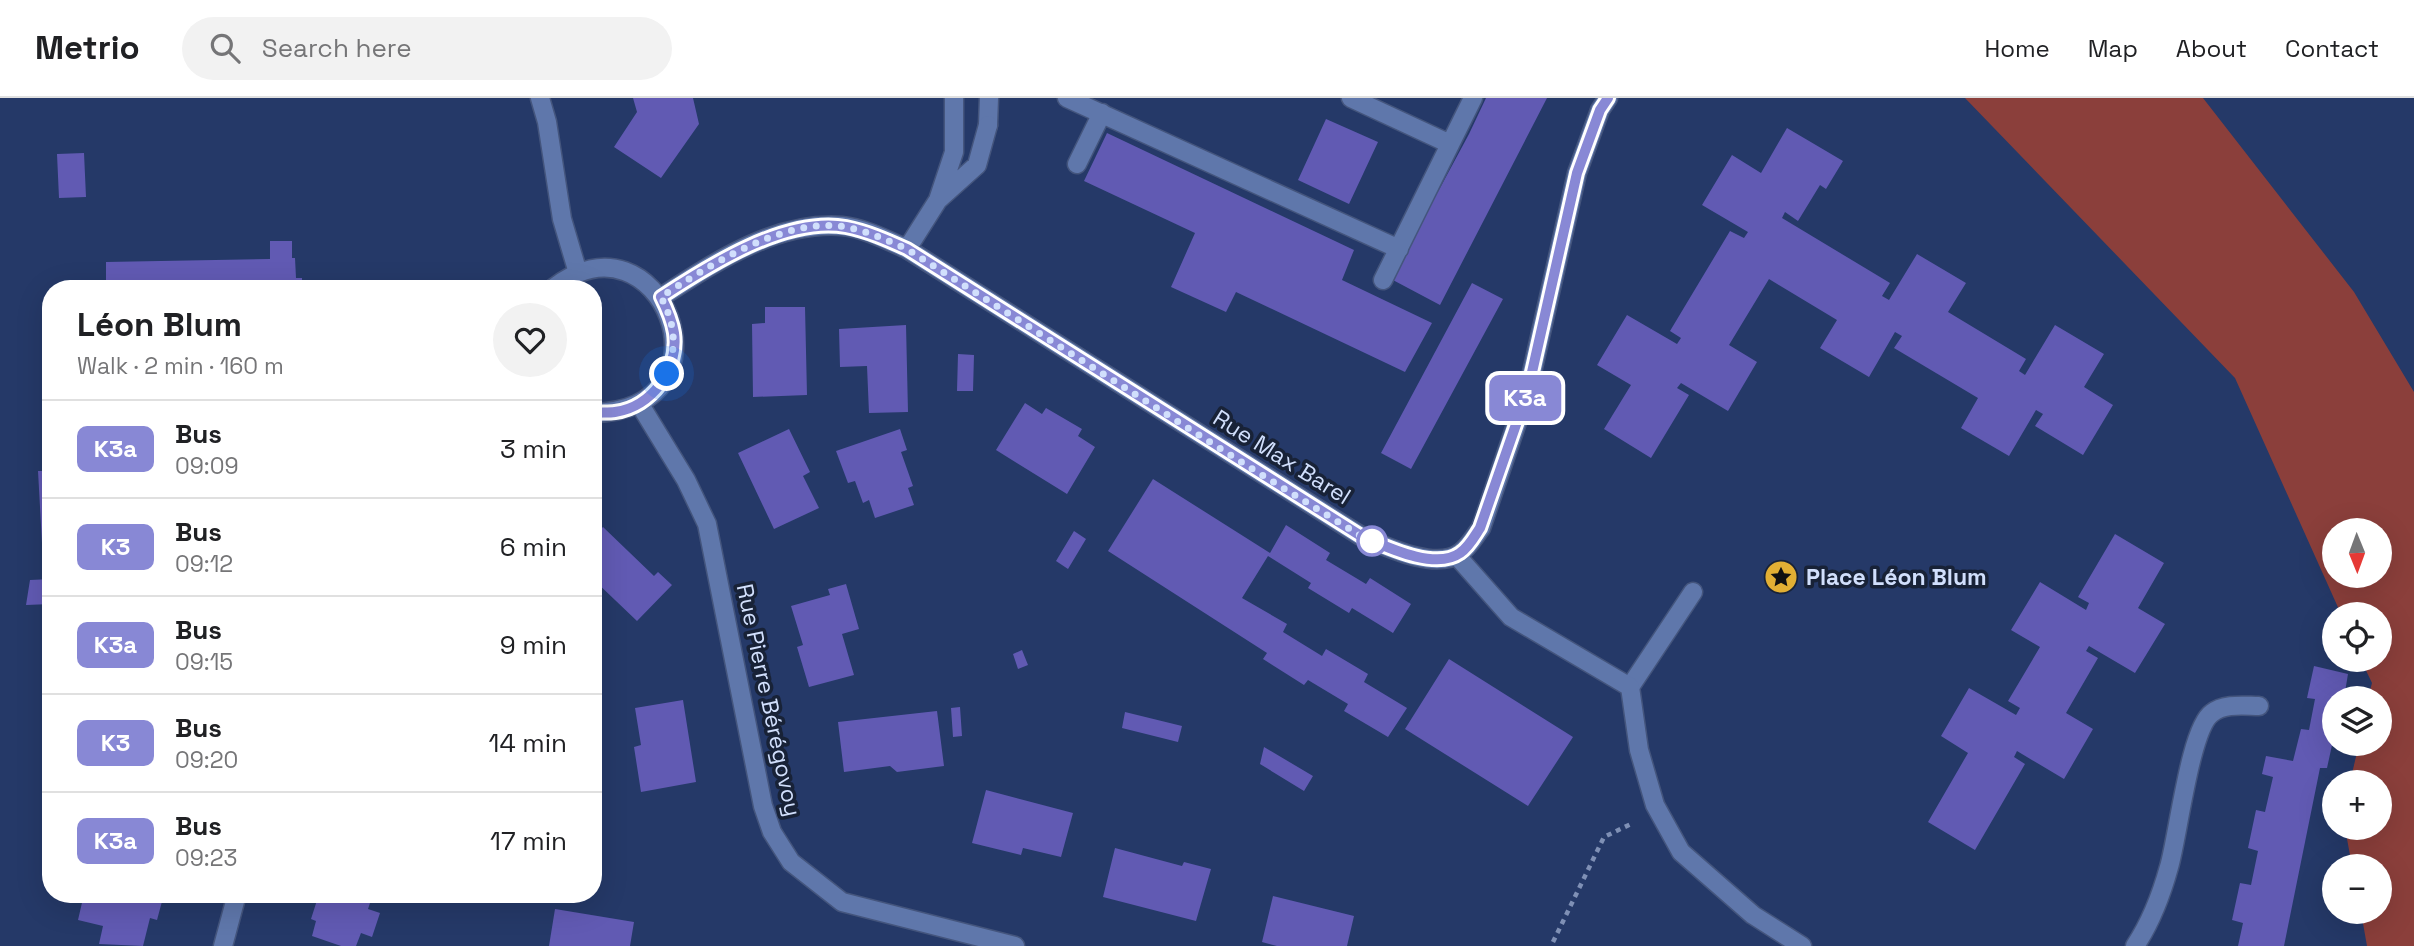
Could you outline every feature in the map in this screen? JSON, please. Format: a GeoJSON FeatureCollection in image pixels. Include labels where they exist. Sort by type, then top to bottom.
{"type":"FeatureCollection","features":[{"type":"Feature","properties":{"kind":"street"},"geometry":{"type":"LineString","coordinates":[[540,98],[547,122],[562,219],[578,273]]}},
{"type":"Feature","properties":{"kind":"street"},"geometry":{"type":"LineString","coordinates":[[907,249],[938,200],[954,152],[954,98]]}},
{"type":"Feature","properties":{"kind":"street"},"geometry":{"type":"LineString","coordinates":[[938,200],[977,165],[988,125],[989,98]]}},
{"type":"Feature","properties":{"kind":"street"},"geometry":{"type":"LineString","coordinates":[[1067,98],[1399,249]]}},
{"type":"Feature","properties":{"kind":"street"},"geometry":{"type":"LineString","coordinates":[[1351,98],[1450,144]]}},
{"type":"Feature","properties":{"kind":"street"},"geometry":{"type":"LineString","coordinates":[[1383,280],[1473,98]]}},
{"type":"Feature","properties":{"kind":"street"},"geometry":{"type":"LineString","coordinates":[[1608,98],[1600,110],[1577,173],[1528,390],[1480,528],[1457,555],[1511,617],[1630,687]]}},
{"type":"Feature","properties":{"kind":"street"},"geometry":{"type":"LineString","coordinates":[[1077,164],[1102,113]]}},
{"type":"Feature","properties":{"kind":"street","name":"Rue Max Barel"},"geometry":{"type":"LineString","coordinates":[[661,297],[701,271],[773,236],[806,228],[843,226],[873,234],[907,249],[1361,536],[1405,555],[1433,559],[1457,555]]}},
{"type":"Feature","properties":{"kind":"street"},"geometry":{"type":"LineString","coordinates":[[567,280],[578,273],[596,269],[632,275],[661,297],[670,315],[674,335],[673,355],[667,374],[655,391],[639,403],[616,412],[602,412]]}},
{"type":"Feature","properties":{"kind":"street","name":"Rue Pierre Bérégovoy"},"geometry":{"type":"LineString","coordinates":[[639,403],[686,480],[707,524],[763,806],[772,832],[791,862],[842,902],[1015,946]]}},
{"type":"Feature","properties":{"kind":"street"},"geometry":{"type":"LineString","coordinates":[[1693,592],[1630,687],[1639,750],[1658,811],[1681,852],[1753,915],[1802,946]]}},
{"type":"Feature","properties":{"kind":"street"},"geometry":{"type":"LineString","coordinates":[[2135,946],[2150,923],[2169,867],[2198,732],[2211,713],[2229,707],[2259,706]]}},
{"type":"Feature","properties":{"kind":"street"},"geometry":{"type":"LineString","coordinates":[[223,946],[235,903]]}},
{"type":"Feature","properties":{"kind":"path"},"geometry":{"type":"LineString","coordinates":[[1553,942],[1604,837],[1658,811]]}},
{"type":"Feature","properties":{"kind":"shaded area"},"geometry":{"type":"Polygon","coordinates":[[[1965,98],[2203,98],[2354,292],[2414,392],[2414,946],[2367,946],[2363,924],[2392,924],[2392,854],[2350,854],[2347,840],[2392,840],[2392,770],[2353,770],[2356,756],[2392,756],[2392,686],[2371,686],[2367,672],[2392,672],[2392,602],[2336,602],[2329,588],[2392,588],[2392,518],[2322,518],[2322,572],[2235,378],[1965,98]]]}},
{"type":"Feature","properties":{"kind":"building"},"geometry":{"type":"Polygon","coordinates":[[[633,98],[693,98],[699,124],[661,178],[614,147],[637,112],[633,98]]]}},
{"type":"Feature","properties":{"kind":"building"},"geometry":{"type":"Polygon","coordinates":[[[1486,98],[1547,98],[1440,305],[1391,279],[1486,98]]]}},
{"type":"Feature","properties":{"kind":"building"},"geometry":{"type":"Polygon","coordinates":[[[1326,119],[1378,142],[1349,204],[1298,180],[1326,119]]]}},
{"type":"Feature","properties":{"kind":"building"},"geometry":{"type":"Polygon","coordinates":[[[1787,128],[1843,161],[1826,189],[1820,185],[1798,221],[1785,212],[1782,218],[1890,283],[1882,296],[1889,300],[1917,254],[1966,283],[1948,312],[2026,359],[2019,371],[2025,375],[2055,325],[2104,354],[2084,387],[2113,405],[2083,455],[2035,426],[2043,414],[2036,410],[2009,456],[1961,428],[1978,398],[1894,348],[1902,336],[1895,332],[1869,377],[1820,348],[1837,320],[1769,279],[1729,345],[1757,362],[1728,411],[1681,383],[1677,388],[1689,395],[1651,458],[1604,429],[1631,385],[1597,365],[1627,315],[1677,344],[1681,338],[1670,331],[1730,231],[1744,238],[1748,232],[1702,205],[1732,155],[1761,173],[1787,128]]]}},
{"type":"Feature","properties":{"kind":"building"},"geometry":{"type":"Polygon","coordinates":[[[1107,133],[1354,250],[1342,280],[1432,323],[1405,372],[1236,292],[1226,312],[1171,287],[1195,233],[1084,181],[1107,133]]]}},
{"type":"Feature","properties":{"kind":"building"},"geometry":{"type":"Polygon","coordinates":[[[84,153],[86,197],[59,198],[57,154],[84,153]]]}},
{"type":"Feature","properties":{"kind":"building"},"geometry":{"type":"Polygon","coordinates":[[[270,241],[292,241],[296,278],[302,280],[106,280],[106,262],[270,259],[270,241]]]}},
{"type":"Feature","properties":{"kind":"building"},"geometry":{"type":"Polygon","coordinates":[[[1472,283],[1503,299],[1411,469],[1381,453],[1472,283]]]}},
{"type":"Feature","properties":{"kind":"building"},"geometry":{"type":"Polygon","coordinates":[[[765,307],[805,307],[807,395],[753,397],[752,324],[765,323],[765,307]]]}},
{"type":"Feature","properties":{"kind":"building"},"geometry":{"type":"Polygon","coordinates":[[[906,325],[908,412],[869,413],[867,366],[840,367],[839,329],[906,325]]]}},
{"type":"Feature","properties":{"kind":"building"},"geometry":{"type":"Polygon","coordinates":[[[958,354],[974,355],[973,391],[957,391],[958,354]]]}},
{"type":"Feature","properties":{"kind":"building"},"geometry":{"type":"Polygon","coordinates":[[[1025,403],[1042,414],[1046,408],[1082,429],[1078,436],[1095,447],[1067,494],[996,450],[1025,403]]]}},
{"type":"Feature","properties":{"kind":"building"},"geometry":{"type":"Polygon","coordinates":[[[789,429],[810,472],[803,476],[819,508],[774,529],[738,453],[789,429]]]}},
{"type":"Feature","properties":{"kind":"building"},"geometry":{"type":"Polygon","coordinates":[[[900,429],[907,450],[901,452],[913,486],[908,488],[914,505],[875,518],[869,500],[863,503],[855,481],[848,483],[836,451],[900,429]]]}},
{"type":"Feature","properties":{"kind":"building"},"geometry":{"type":"Polygon","coordinates":[[[38,471],[42,471],[42,543],[38,471]]]}},
{"type":"Feature","properties":{"kind":"building"},"geometry":{"type":"Polygon","coordinates":[[[1153,479],[1270,553],[1286,525],[1330,553],[1326,560],[1366,584],[1370,578],[1411,604],[1393,633],[1352,608],[1349,613],[1308,588],[1311,583],[1268,556],[1242,598],[1287,624],[1283,632],[1322,656],[1326,649],[1368,674],[1364,682],[1407,708],[1388,737],[1344,711],[1348,704],[1308,680],[1304,685],[1263,659],[1267,653],[1108,551],[1153,479]]]}},
{"type":"Feature","properties":{"kind":"building"},"geometry":{"type":"Polygon","coordinates":[[[602,528],[654,576],[658,572],[672,585],[637,621],[602,588],[602,528]]]}},
{"type":"Feature","properties":{"kind":"building"},"geometry":{"type":"Polygon","coordinates":[[[1074,531],[1086,539],[1068,569],[1056,561],[1074,531]]]}},
{"type":"Feature","properties":{"kind":"building"},"geometry":{"type":"Polygon","coordinates":[[[2115,534],[2164,563],[2138,608],[2165,624],[2135,673],[2089,646],[2086,651],[2098,658],[2066,713],[2093,729],[2064,779],[2017,751],[2014,757],[2025,764],[1975,850],[1928,822],[1968,753],[1941,736],[1969,688],[2016,715],[2020,708],[2008,701],[2040,647],[2011,630],[2040,582],[2086,610],[2089,603],[2078,597],[2115,534]]]}},
{"type":"Feature","properties":{"kind":"building"},"geometry":{"type":"Polygon","coordinates":[[[42,579],[42,604],[26,605],[30,580],[42,579]]]}},
{"type":"Feature","properties":{"kind":"building"},"geometry":{"type":"Polygon","coordinates":[[[846,584],[859,629],[842,634],[854,675],[809,687],[797,647],[803,645],[791,606],[830,595],[828,589],[846,584]]]}},
{"type":"Feature","properties":{"kind":"building"},"geometry":{"type":"Polygon","coordinates":[[[1022,650],[1028,665],[1018,669],[1013,654],[1022,650]]]}},
{"type":"Feature","properties":{"kind":"building"},"geometry":{"type":"Polygon","coordinates":[[[1449,659],[1573,737],[1528,806],[1405,729],[1449,659]]]}},
{"type":"Feature","properties":{"kind":"building"},"geometry":{"type":"Polygon","coordinates":[[[2314,666],[2322,668],[2322,672],[2348,674],[2346,686],[2322,686],[2322,756],[2330,756],[2327,768],[2320,768],[2284,946],[2238,946],[2243,923],[2232,920],[2240,883],[2251,885],[2258,851],[2248,848],[2256,810],[2265,812],[2273,777],[2262,774],[2266,756],[2293,761],[2301,729],[2309,730],[2315,699],[2307,698],[2314,666]]]}},
{"type":"Feature","properties":{"kind":"building"},"geometry":{"type":"Polygon","coordinates":[[[683,700],[696,782],[641,792],[634,747],[641,745],[635,708],[683,700]]]}},
{"type":"Feature","properties":{"kind":"building"},"geometry":{"type":"Polygon","coordinates":[[[960,707],[962,736],[953,737],[951,708],[960,707]]]}},
{"type":"Feature","properties":{"kind":"building"},"geometry":{"type":"Polygon","coordinates":[[[937,711],[944,766],[897,772],[890,766],[844,772],[838,722],[937,711]]]}},
{"type":"Feature","properties":{"kind":"building"},"geometry":{"type":"Polygon","coordinates":[[[1125,712],[1182,726],[1178,742],[1122,728],[1125,712]]]}},
{"type":"Feature","properties":{"kind":"building"},"geometry":{"type":"Polygon","coordinates":[[[1264,747],[1313,776],[1304,791],[1260,764],[1264,747]]]}},
{"type":"Feature","properties":{"kind":"building"},"geometry":{"type":"Polygon","coordinates":[[[986,790],[1073,813],[1061,857],[1023,848],[1021,855],[972,843],[986,790]]]}},
{"type":"Feature","properties":{"kind":"building"},"geometry":{"type":"Polygon","coordinates":[[[1115,848],[1182,866],[1184,862],[1211,869],[1196,921],[1103,897],[1115,848]]]}},
{"type":"Feature","properties":{"kind":"building"},"geometry":{"type":"Polygon","coordinates":[[[1273,896],[1354,916],[1347,946],[1277,946],[1262,942],[1273,896]]]}},
{"type":"Feature","properties":{"kind":"building"},"geometry":{"type":"Polygon","coordinates":[[[82,903],[162,903],[157,920],[150,918],[143,946],[99,944],[103,926],[78,920],[82,903]]]}},
{"type":"Feature","properties":{"kind":"building"},"geometry":{"type":"Polygon","coordinates":[[[316,903],[370,903],[368,909],[380,913],[372,937],[361,933],[356,946],[341,946],[312,936],[316,921],[311,919],[316,903]]]}},
{"type":"Feature","properties":{"kind":"building"},"geometry":{"type":"Polygon","coordinates":[[[555,909],[634,922],[630,946],[549,946],[555,909]]]}},
{"type":"Feature","properties":{"kind":"bus line","name":"K3a"},"geometry":{"type":"LineString","coordinates":[[602,413],[616,412],[639,403],[655,391],[667,374],[673,355],[674,335],[670,315],[661,297],[701,271],[773,236],[806,228],[843,226],[873,234],[907,249],[1361,536],[1405,555],[1433,559],[1457,555],[1480,528],[1528,390],[1577,173],[1600,110],[1608,98]]}},
{"type":"Feature","properties":{"kind":"place","name":"Place Léon Blum"},"geometry":{"type":"Point","coordinates":[1781,577]}},
{"type":"Feature","properties":{"kind":"route"},"geometry":{"type":"LineString","coordinates":[[667,374],[673,355],[674,335],[670,315],[661,297],[701,271],[773,236],[806,228],[843,226],[873,234],[907,249],[1254,470],[1361,536],[1382,545],[1372,541]]}}]}
